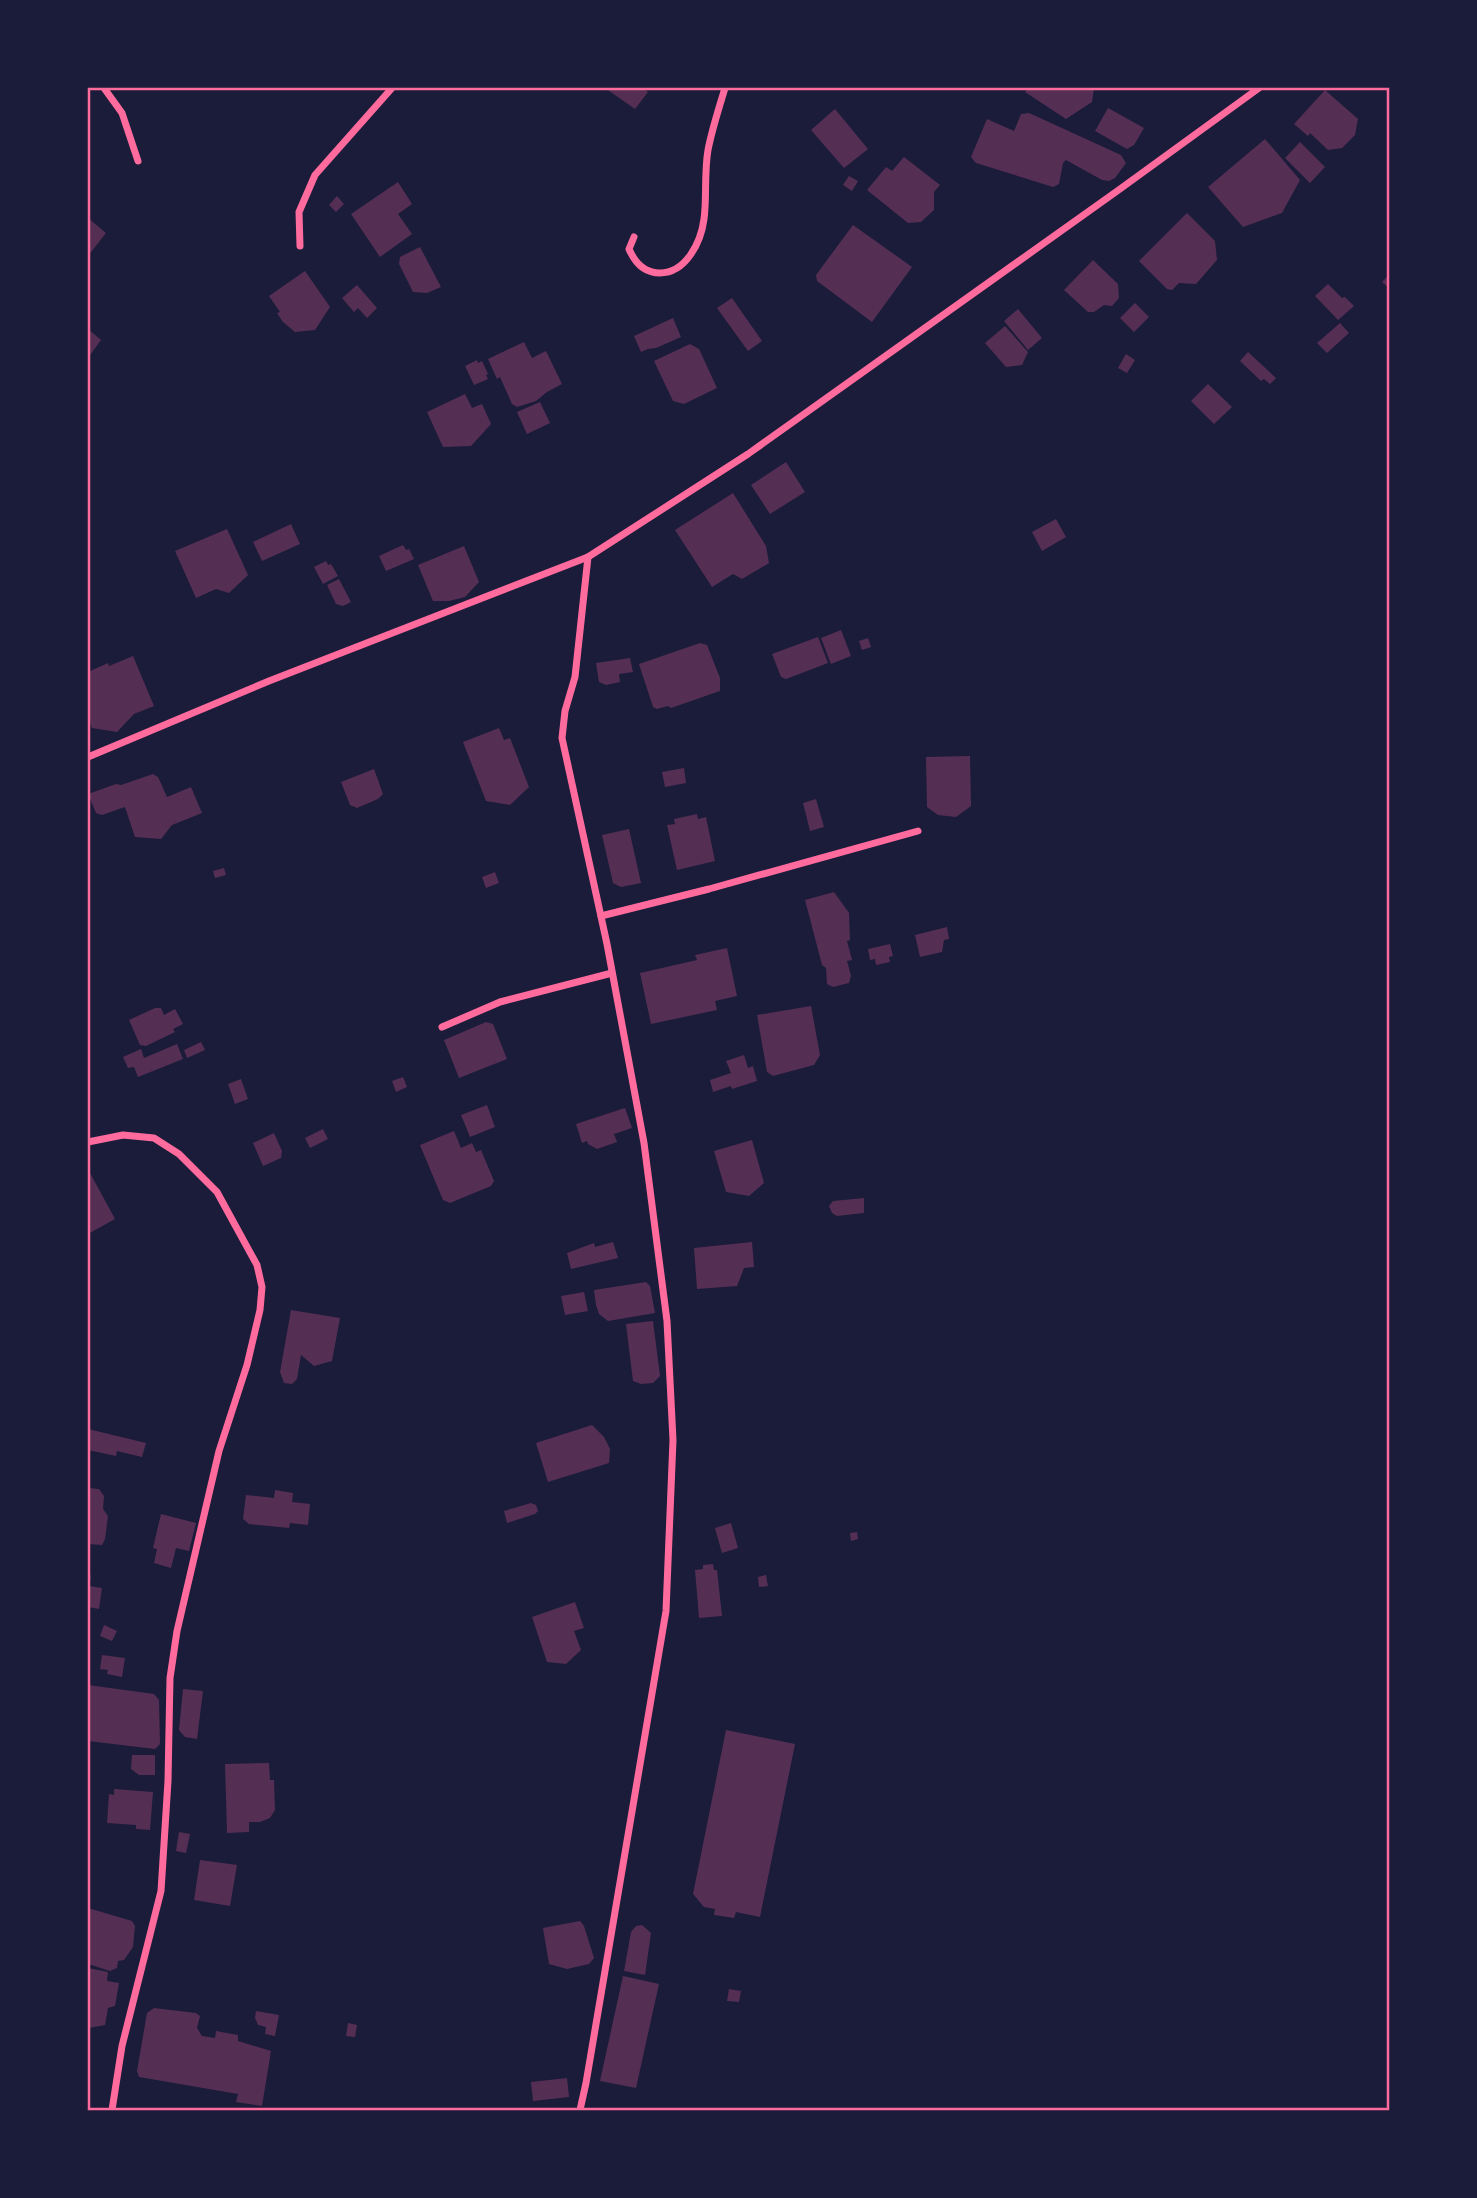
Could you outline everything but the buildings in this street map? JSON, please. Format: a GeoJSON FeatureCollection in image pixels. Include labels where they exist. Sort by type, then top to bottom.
{"type":"FeatureCollection","features":[{"type":"Feature","properties":{"kind":"street"},"geometry":{"type":"LineString","coordinates":[[104,88],[122,113],[138,160]]}},
{"type":"Feature","properties":{"kind":"street"},"geometry":{"type":"LineString","coordinates":[[300,246],[299,212],[315,175],[392,88]]}},
{"type":"Feature","properties":{"kind":"street"},"geometry":{"type":"LineString","coordinates":[[634,237],[629,249],[635,262],[649,272],[664,273],[676,269],[688,258],[698,240],[704,220],[708,150],[725,88]]}},
{"type":"Feature","properties":{"kind":"street"},"geometry":{"type":"LineString","coordinates":[[88,757],[269,681],[588,557],[748,454],[1259,88]]}},
{"type":"Feature","properties":{"kind":"street"},"geometry":{"type":"LineString","coordinates":[[580,2110],[666,1611],[673,1440],[667,1321],[643,1143],[601,916],[562,738],[565,711],[575,677],[588,557]]}},
{"type":"Feature","properties":{"kind":"street"},"geometry":{"type":"LineString","coordinates":[[601,916],[918,831]]}},
{"type":"Feature","properties":{"kind":"street"},"geometry":{"type":"LineString","coordinates":[[442,1027],[500,1002],[612,973]]}},
{"type":"Feature","properties":{"kind":"street"},"geometry":{"type":"LineString","coordinates":[[88,1142],[123,1135],[155,1138],[179,1154],[217,1192],[257,1265],[262,1287],[260,1310],[247,1366],[219,1451],[177,1632],[170,1678],[168,1781],[161,1891],[122,2046],[112,2110]]}}]}
